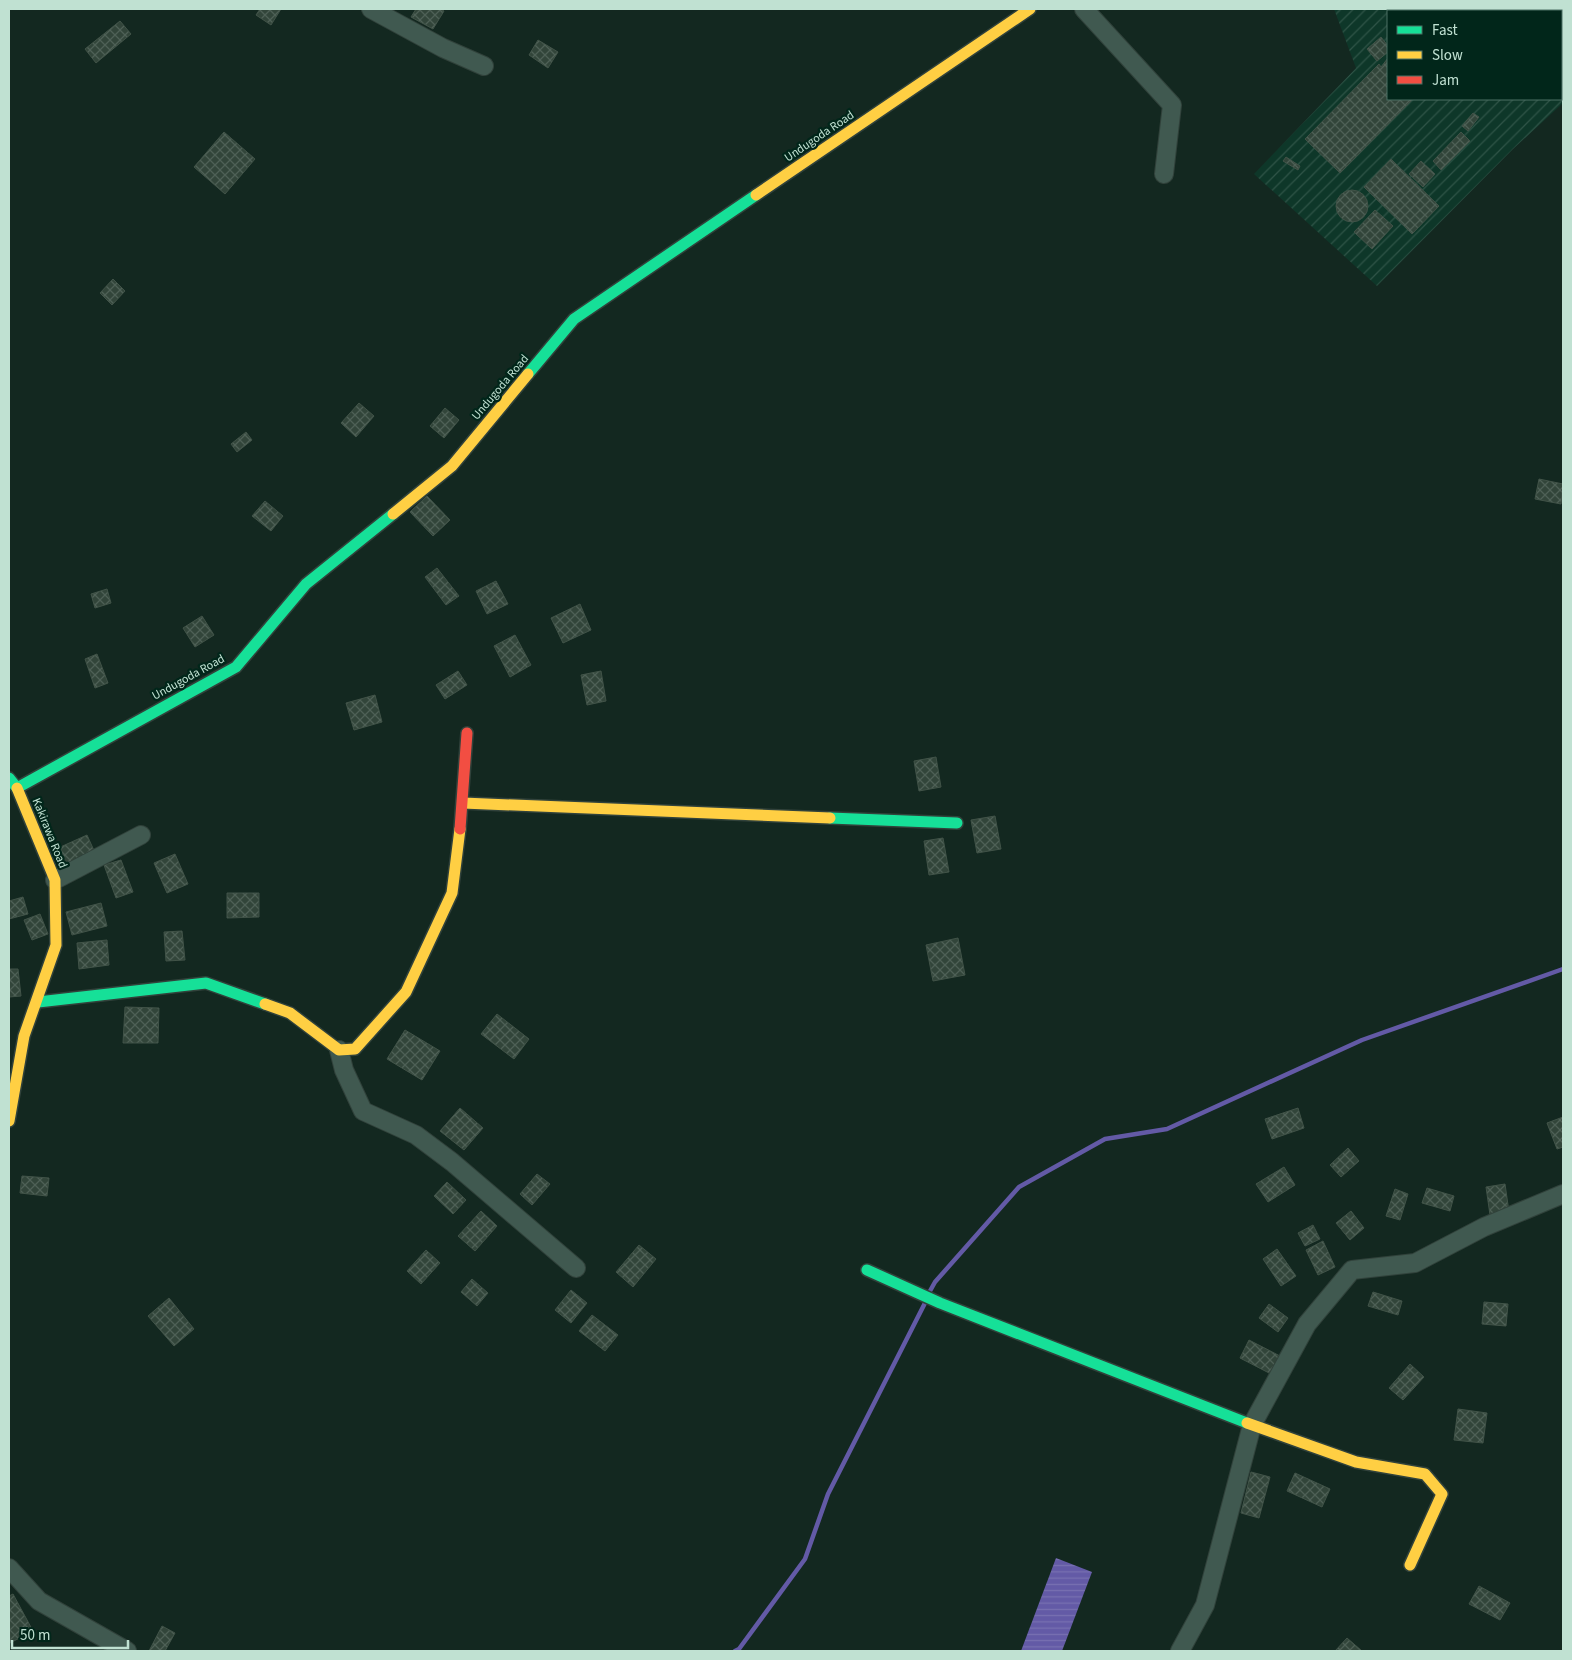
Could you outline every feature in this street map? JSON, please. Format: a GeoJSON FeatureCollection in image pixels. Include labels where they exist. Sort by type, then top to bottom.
{"type":"FeatureCollection","features":[{"type":"Feature","properties":{"kind":"street"},"geometry":{"type":"LineString","coordinates":[[371,9],[443,48],[484,66]]}},
{"type":"Feature","properties":{"kind":"street","name":"Undugoda Road"},"geometry":{"type":"LineString","coordinates":[[17,788],[236,667],[306,584],[452,466],[574,319],[1030,9]]}},
{"type":"Feature","properties":{"kind":"street"},"geometry":{"type":"LineString","coordinates":[[1084,9],[1172,106],[1164,174]]}},
{"type":"Feature","properties":{"kind":"street"},"geometry":{"type":"LineString","coordinates":[[38,1002],[206,983],[290,1012],[339,1050],[355,1050],[406,992],[452,893],[463,803],[467,733]]}},
{"type":"Feature","properties":{"kind":"street"},"geometry":{"type":"LineString","coordinates":[[9,778],[17,788]]}},
{"type":"Feature","properties":{"kind":"street","name":"Kakirawa Road"},"geometry":{"type":"LineString","coordinates":[[9,1121],[24,1036],[38,1002],[56,945],[55,880],[17,788]]}},
{"type":"Feature","properties":{"kind":"street"},"geometry":{"type":"LineString","coordinates":[[463,803],[957,823]]}},
{"type":"Feature","properties":{"kind":"street"},"geometry":{"type":"LineString","coordinates":[[55,880],[142,836]]}},
{"type":"Feature","properties":{"kind":"street"},"geometry":{"type":"LineString","coordinates":[[339,1050],[344,1070],[363,1110],[416,1135],[452,1162],[576,1268]]}},
{"type":"Feature","properties":{"kind":"street"},"geometry":{"type":"LineString","coordinates":[[1180,1651],[1205,1606],[1252,1425],[1307,1324],[1352,1270],[1415,1263],[1484,1227],[1563,1194]]}},
{"type":"Feature","properties":{"kind":"street"},"geometry":{"type":"LineString","coordinates":[[867,1270],[940,1303],[1252,1425],[1356,1462],[1425,1474],[1442,1494],[1410,1564]]}},
{"type":"Feature","properties":{"kind":"street"},"geometry":{"type":"LineString","coordinates":[[9,1568],[39,1601],[127,1651]]}},
{"type":"Feature","properties":{"kind":"shaded area"},"geometry":{"type":"Polygon","coordinates":[[[1334,9],[1563,9],[1563,103],[1513,149],[1377,286],[1254,174],[1356,68],[1334,9]]]}},
{"type":"Feature","properties":{"kind":"shaded area"},"geometry":{"type":"Polygon","coordinates":[[[1056,1558],[1092,1572],[1062,1651],[1021,1651],[1056,1558]]]}},
{"type":"Feature","properties":{"kind":"building"},"geometry":{"type":"Polygon","coordinates":[[[260,9],[281,9],[271,25],[256,15],[260,9]]]}},
{"type":"Feature","properties":{"kind":"building"},"geometry":{"type":"Polygon","coordinates":[[[416,9],[440,9],[444,11],[433,29],[411,17],[416,9]]]}},
{"type":"Feature","properties":{"kind":"building"},"geometry":{"type":"Polygon","coordinates":[[[1431,9],[1548,9],[1546,10],[1430,10],[1431,9]]]}},
{"type":"Feature","properties":{"kind":"building"},"geometry":{"type":"Polygon","coordinates":[[[120,21],[131,34],[96,63],[85,49],[120,21]]]}},
{"type":"Feature","properties":{"kind":"building"},"geometry":{"type":"Polygon","coordinates":[[[1381,37],[1387,45],[1387,53],[1377,61],[1367,49],[1381,37]]]}},
{"type":"Feature","properties":{"kind":"building"},"geometry":{"type":"Polygon","coordinates":[[[538,40],[558,52],[548,68],[529,55],[538,40]]]}},
{"type":"Feature","properties":{"kind":"building"},"geometry":{"type":"Polygon","coordinates":[[[1387,59],[1387,100],[1412,100],[1340,173],[1305,139],[1379,64],[1381,67],[1387,59]]]}},
{"type":"Feature","properties":{"kind":"building"},"geometry":{"type":"Polygon","coordinates":[[[1473,113],[1479,117],[1468,131],[1462,126],[1473,113]]]}},
{"type":"Feature","properties":{"kind":"building"},"geometry":{"type":"Polygon","coordinates":[[[224,132],[255,159],[225,194],[194,167],[224,132]]]}},
{"type":"Feature","properties":{"kind":"building"},"geometry":{"type":"Polygon","coordinates":[[[1461,132],[1470,141],[1441,170],[1433,161],[1461,132]]]}},
{"type":"Feature","properties":{"kind":"building"},"geometry":{"type":"Polygon","coordinates":[[[1286,157],[1300,166],[1298,170],[1283,161],[1286,157]]]}},
{"type":"Feature","properties":{"kind":"building"},"geometry":{"type":"Polygon","coordinates":[[[1391,159],[1439,206],[1412,234],[1364,187],[1391,159]]]}},
{"type":"Feature","properties":{"kind":"building"},"geometry":{"type":"Polygon","coordinates":[[[1421,161],[1435,174],[1423,187],[1409,174],[1421,161]]]}},
{"type":"Feature","properties":{"kind":"building"},"geometry":{"type":"Polygon","coordinates":[[[1352,190],[1358,191],[1363,195],[1367,200],[1367,212],[1363,217],[1358,221],[1352,222],[1346,221],[1341,217],[1337,212],[1336,206],[1337,200],[1341,195],[1346,191],[1352,190]]]}},
{"type":"Feature","properties":{"kind":"building"},"geometry":{"type":"Polygon","coordinates":[[[1375,210],[1393,226],[1372,249],[1354,232],[1375,210]]]}},
{"type":"Feature","properties":{"kind":"building"},"geometry":{"type":"Polygon","coordinates":[[[113,279],[125,291],[112,305],[100,293],[113,279]]]}},
{"type":"Feature","properties":{"kind":"building"},"geometry":{"type":"Polygon","coordinates":[[[359,403],[374,416],[356,437],[341,423],[359,403]]]}},
{"type":"Feature","properties":{"kind":"building"},"geometry":{"type":"Polygon","coordinates":[[[445,408],[459,420],[444,438],[430,426],[445,408]]]}},
{"type":"Feature","properties":{"kind":"building"},"geometry":{"type":"Polygon","coordinates":[[[246,432],[252,440],[237,452],[231,444],[246,432]]]}},
{"type":"Feature","properties":{"kind":"building"},"geometry":{"type":"Polygon","coordinates":[[[1539,479],[1563,484],[1561,504],[1535,499],[1539,479]]]}},
{"type":"Feature","properties":{"kind":"building"},"geometry":{"type":"Polygon","coordinates":[[[427,496],[450,520],[433,536],[410,512],[427,496]]]}},
{"type":"Feature","properties":{"kind":"building"},"geometry":{"type":"Polygon","coordinates":[[[265,501],[283,516],[271,531],[252,516],[265,501]]]}},
{"type":"Feature","properties":{"kind":"building"},"geometry":{"type":"Polygon","coordinates":[[[437,568],[459,596],[446,605],[425,577],[437,568]]]}},
{"type":"Feature","properties":{"kind":"building"},"geometry":{"type":"Polygon","coordinates":[[[496,581],[508,604],[487,614],[476,591],[496,581]]]}},
{"type":"Feature","properties":{"kind":"building"},"geometry":{"type":"Polygon","coordinates":[[[107,589],[111,603],[95,608],[91,594],[107,589]]]}},
{"type":"Feature","properties":{"kind":"building"},"geometry":{"type":"Polygon","coordinates":[[[580,604],[591,630],[563,643],[551,618],[580,604]]]}},
{"type":"Feature","properties":{"kind":"building"},"geometry":{"type":"Polygon","coordinates":[[[202,616],[214,635],[195,647],[183,628],[202,616]]]}},
{"type":"Feature","properties":{"kind":"building"},"geometry":{"type":"Polygon","coordinates":[[[515,635],[531,665],[510,677],[494,646],[515,635]]]}},
{"type":"Feature","properties":{"kind":"building"},"geometry":{"type":"Polygon","coordinates":[[[97,654],[108,683],[95,688],[85,659],[97,654]]]}},
{"type":"Feature","properties":{"kind":"building"},"geometry":{"type":"Polygon","coordinates":[[[458,671],[467,685],[445,699],[436,685],[458,671]]]}},
{"type":"Feature","properties":{"kind":"building"},"geometry":{"type":"Polygon","coordinates":[[[601,671],[606,701],[587,705],[581,675],[601,671]]]}},
{"type":"Feature","properties":{"kind":"building"},"geometry":{"type":"Polygon","coordinates":[[[375,695],[382,722],[354,730],[346,703],[375,695]]]}},
{"type":"Feature","properties":{"kind":"building"},"geometry":{"type":"Polygon","coordinates":[[[936,757],[941,787],[919,791],[914,761],[936,757]]]}},
{"type":"Feature","properties":{"kind":"building"},"geometry":{"type":"Polygon","coordinates":[[[995,816],[1001,849],[977,853],[971,820],[995,816]]]}},
{"type":"Feature","properties":{"kind":"building"},"geometry":{"type":"Polygon","coordinates":[[[87,835],[96,855],[66,869],[56,849],[87,835]]]}},
{"type":"Feature","properties":{"kind":"building"},"geometry":{"type":"Polygon","coordinates":[[[943,838],[949,872],[929,875],[924,841],[943,838]]]}},
{"type":"Feature","properties":{"kind":"building"},"geometry":{"type":"Polygon","coordinates":[[[175,854],[188,884],[167,893],[154,863],[175,854]]]}},
{"type":"Feature","properties":{"kind":"building"},"geometry":{"type":"Polygon","coordinates":[[[121,860],[133,892],[116,898],[104,865],[121,860]]]}},
{"type":"Feature","properties":{"kind":"building"},"geometry":{"type":"Polygon","coordinates":[[[227,893],[259,893],[259,917],[227,918],[227,893]]]}},
{"type":"Feature","properties":{"kind":"building"},"geometry":{"type":"Polygon","coordinates":[[[23,897],[28,914],[9,919],[9,901],[23,897]]]}},
{"type":"Feature","properties":{"kind":"building"},"geometry":{"type":"Polygon","coordinates":[[[101,903],[107,926],[72,935],[66,912],[101,903]]]}},
{"type":"Feature","properties":{"kind":"building"},"geometry":{"type":"Polygon","coordinates":[[[40,914],[48,934],[32,940],[24,920],[40,914]]]}},
{"type":"Feature","properties":{"kind":"building"},"geometry":{"type":"Polygon","coordinates":[[[182,931],[185,960],[166,961],[164,932],[182,931]]]}},
{"type":"Feature","properties":{"kind":"building"},"geometry":{"type":"Polygon","coordinates":[[[958,938],[965,975],[933,981],[926,945],[958,938]]]}},
{"type":"Feature","properties":{"kind":"building"},"geometry":{"type":"Polygon","coordinates":[[[107,940],[109,965],[79,969],[77,943],[107,940]]]}},
{"type":"Feature","properties":{"kind":"building"},"geometry":{"type":"Polygon","coordinates":[[[9,969],[18,969],[21,996],[9,997],[9,969]]]}},
{"type":"Feature","properties":{"kind":"building"},"geometry":{"type":"Polygon","coordinates":[[[125,1007],[159,1008],[158,1043],[123,1043],[125,1007]]]}},
{"type":"Feature","properties":{"kind":"building"},"geometry":{"type":"Polygon","coordinates":[[[497,1014],[529,1039],[514,1059],[481,1034],[497,1014]]]}},
{"type":"Feature","properties":{"kind":"building"},"geometry":{"type":"Polygon","coordinates":[[[405,1030],[440,1051],[422,1080],[387,1059],[405,1030]]]}},
{"type":"Feature","properties":{"kind":"building"},"geometry":{"type":"Polygon","coordinates":[[[460,1108],[483,1128],[464,1150],[440,1131],[460,1108]]]}},
{"type":"Feature","properties":{"kind":"building"},"geometry":{"type":"Polygon","coordinates":[[[1298,1108],[1304,1128],[1272,1139],[1265,1119],[1298,1108]]]}},
{"type":"Feature","properties":{"kind":"building"},"geometry":{"type":"Polygon","coordinates":[[[1563,1117],[1563,1147],[1557,1149],[1547,1123],[1563,1117]]]}},
{"type":"Feature","properties":{"kind":"building"},"geometry":{"type":"Polygon","coordinates":[[[1348,1148],[1359,1161],[1341,1177],[1330,1165],[1348,1148]]]}},
{"type":"Feature","properties":{"kind":"building"},"geometry":{"type":"Polygon","coordinates":[[[1284,1167],[1295,1185],[1268,1202],[1256,1184],[1284,1167]]]}},
{"type":"Feature","properties":{"kind":"building"},"geometry":{"type":"Polygon","coordinates":[[[537,1174],[550,1184],[532,1205],[520,1194],[537,1174]]]}},
{"type":"Feature","properties":{"kind":"building"},"geometry":{"type":"Polygon","coordinates":[[[22,1176],[49,1178],[47,1196],[20,1193],[22,1176]]]}},
{"type":"Feature","properties":{"kind":"building"},"geometry":{"type":"Polygon","coordinates":[[[447,1182],[466,1200],[453,1214],[434,1196],[447,1182]]]}},
{"type":"Feature","properties":{"kind":"building"},"geometry":{"type":"Polygon","coordinates":[[[1505,1184],[1509,1212],[1490,1215],[1486,1187],[1505,1184]]]}},
{"type":"Feature","properties":{"kind":"building"},"geometry":{"type":"Polygon","coordinates":[[[1427,1188],[1454,1196],[1450,1211],[1422,1203],[1427,1188]]]}},
{"type":"Feature","properties":{"kind":"building"},"geometry":{"type":"Polygon","coordinates":[[[1395,1189],[1408,1194],[1400,1220],[1386,1216],[1395,1189]]]}},
{"type":"Feature","properties":{"kind":"building"},"geometry":{"type":"Polygon","coordinates":[[[481,1211],[497,1226],[475,1251],[458,1236],[481,1211]]]}},
{"type":"Feature","properties":{"kind":"building"},"geometry":{"type":"Polygon","coordinates":[[[1351,1211],[1364,1228],[1350,1240],[1336,1223],[1351,1211]]]}},
{"type":"Feature","properties":{"kind":"building"},"geometry":{"type":"Polygon","coordinates":[[[1313,1225],[1320,1239],[1305,1246],[1298,1233],[1313,1225]]]}},
{"type":"Feature","properties":{"kind":"building"},"geometry":{"type":"Polygon","coordinates":[[[1323,1241],[1335,1267],[1318,1275],[1306,1250],[1323,1241]]]}},
{"type":"Feature","properties":{"kind":"building"},"geometry":{"type":"Polygon","coordinates":[[[639,1245],[656,1259],[633,1287],[616,1272],[639,1245]]]}},
{"type":"Feature","properties":{"kind":"building"},"geometry":{"type":"Polygon","coordinates":[[[1277,1249],[1296,1276],[1281,1286],[1263,1259],[1277,1249]]]}},
{"type":"Feature","properties":{"kind":"building"},"geometry":{"type":"Polygon","coordinates":[[[426,1250],[440,1263],[421,1284],[407,1271],[426,1250]]]}},
{"type":"Feature","properties":{"kind":"building"},"geometry":{"type":"Polygon","coordinates":[[[472,1279],[488,1293],[477,1306],[461,1292],[472,1279]]]}},
{"type":"Feature","properties":{"kind":"building"},"geometry":{"type":"Polygon","coordinates":[[[571,1290],[587,1303],[571,1323],[555,1310],[571,1290]]]}},
{"type":"Feature","properties":{"kind":"building"},"geometry":{"type":"Polygon","coordinates":[[[1373,1292],[1402,1301],[1398,1315],[1368,1306],[1373,1292]]]}},
{"type":"Feature","properties":{"kind":"building"},"geometry":{"type":"Polygon","coordinates":[[[169,1298],[194,1329],[174,1346],[148,1316],[169,1298]]]}},
{"type":"Feature","properties":{"kind":"building"},"geometry":{"type":"Polygon","coordinates":[[[1484,1302],[1508,1304],[1506,1326],[1482,1324],[1484,1302]]]}},
{"type":"Feature","properties":{"kind":"building"},"geometry":{"type":"Polygon","coordinates":[[[1269,1304],[1288,1318],[1278,1332],[1259,1318],[1269,1304]]]}},
{"type":"Feature","properties":{"kind":"building"},"geometry":{"type":"Polygon","coordinates":[[[592,1315],[618,1335],[605,1351],[579,1331],[592,1315]]]}},
{"type":"Feature","properties":{"kind":"building"},"geometry":{"type":"Polygon","coordinates":[[[1249,1340],[1280,1356],[1271,1374],[1240,1358],[1249,1340]]]}},
{"type":"Feature","properties":{"kind":"building"},"geometry":{"type":"Polygon","coordinates":[[[1410,1364],[1424,1377],[1403,1400],[1389,1388],[1410,1364]]]}},
{"type":"Feature","properties":{"kind":"building"},"geometry":{"type":"Polygon","coordinates":[[[1458,1409],[1487,1413],[1483,1443],[1454,1440],[1458,1409]]]}},
{"type":"Feature","properties":{"kind":"building"},"geometry":{"type":"Polygon","coordinates":[[[1251,1472],[1270,1477],[1259,1518],[1241,1513],[1251,1472]]]}},
{"type":"Feature","properties":{"kind":"building"},"geometry":{"type":"Polygon","coordinates":[[[1295,1473],[1330,1489],[1322,1507],[1287,1491],[1295,1473]]]}},
{"type":"Feature","properties":{"kind":"building"},"geometry":{"type":"Polygon","coordinates":[[[1479,1586],[1510,1603],[1500,1620],[1469,1604],[1479,1586]]]}},
{"type":"Feature","properties":{"kind":"building"},"geometry":{"type":"Polygon","coordinates":[[[13,1594],[33,1631],[10,1643],[9,1596],[13,1594]]]}},
{"type":"Feature","properties":{"kind":"building"},"geometry":{"type":"Polygon","coordinates":[[[162,1626],[175,1633],[165,1651],[149,1651],[162,1626]]]}},
{"type":"Feature","properties":{"kind":"building"},"geometry":{"type":"Polygon","coordinates":[[[1347,1638],[1362,1651],[1335,1651],[1347,1638]]]}},
{"type":"Feature","properties":{"kind":"waterway"},"geometry":{"type":"LineString","coordinates":[[930,1291],[935,1282],[1019,1187],[1105,1139],[1167,1129],[1362,1040],[1563,969]]}},
{"type":"Feature","properties":{"kind":"waterway"},"geometry":{"type":"LineString","coordinates":[[735,1651],[739,1649],[805,1559],[828,1494],[925,1303]]}},
{"type":"Feature","properties":{"kind":"traffic: fast"},"geometry":{"type":"LineString","coordinates":[[528,374],[574,319],[756,195]]}},
{"type":"Feature","properties":{"kind":"traffic: fast"},"geometry":{"type":"LineString","coordinates":[[9,778],[17,788],[236,667],[306,584],[393,514]]}},
{"type":"Feature","properties":{"kind":"traffic: fast"},"geometry":{"type":"LineString","coordinates":[[830,818],[957,823]]}},
{"type":"Feature","properties":{"kind":"traffic: fast"},"geometry":{"type":"LineString","coordinates":[[38,1002],[206,983],[265,1004]]}},
{"type":"Feature","properties":{"kind":"traffic: fast"},"geometry":{"type":"LineString","coordinates":[[867,1270],[940,1303],[1247,1423]]}},
{"type":"Feature","properties":{"kind":"traffic: slow"},"geometry":{"type":"LineString","coordinates":[[756,195],[1030,9]]}},
{"type":"Feature","properties":{"kind":"traffic: slow"},"geometry":{"type":"LineString","coordinates":[[393,514],[452,466],[528,374]]}},
{"type":"Feature","properties":{"kind":"traffic: slow"},"geometry":{"type":"LineString","coordinates":[[9,1121],[24,1036],[56,945],[55,880],[17,788]]}},
{"type":"Feature","properties":{"kind":"traffic: slow"},"geometry":{"type":"LineString","coordinates":[[463,803],[830,818]]}},
{"type":"Feature","properties":{"kind":"traffic: slow"},"geometry":{"type":"LineString","coordinates":[[265,1004],[290,1013],[339,1050],[355,1049],[406,992],[452,893],[460,829]]}},
{"type":"Feature","properties":{"kind":"traffic: slow"},"geometry":{"type":"LineString","coordinates":[[1247,1423],[1356,1462],[1425,1474],[1442,1494],[1410,1565]]}},
{"type":"Feature","properties":{"kind":"traffic: jam"},"geometry":{"type":"LineString","coordinates":[[460,829],[467,733]]}}]}
